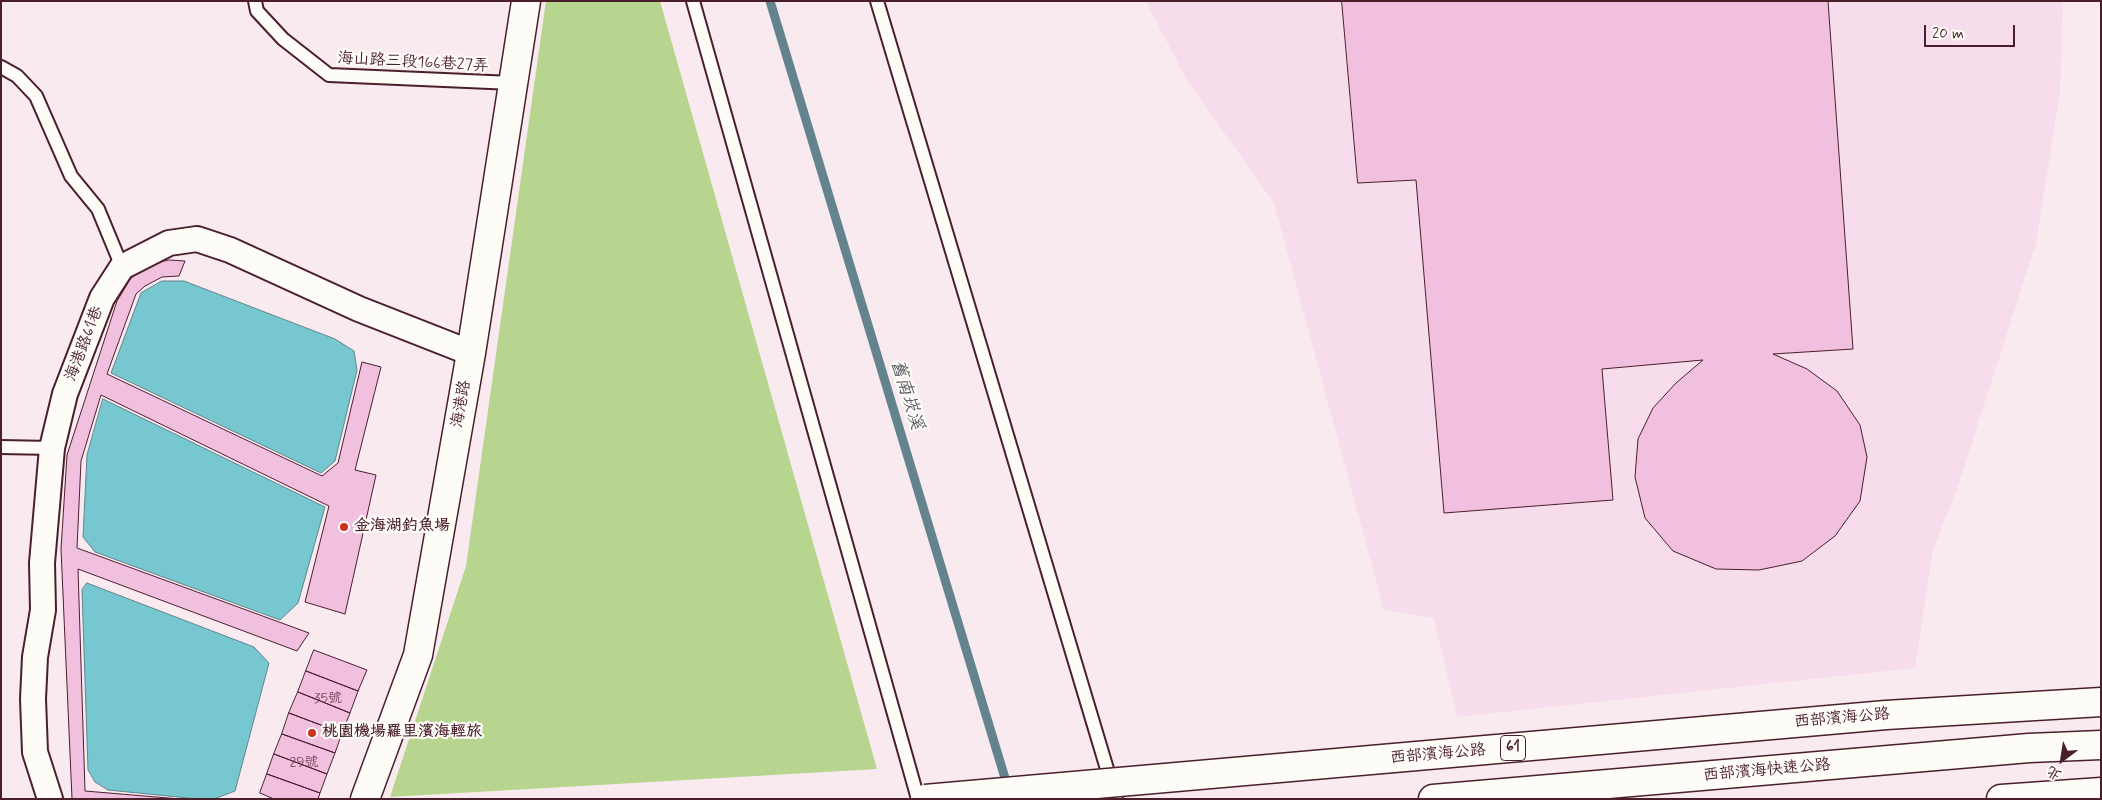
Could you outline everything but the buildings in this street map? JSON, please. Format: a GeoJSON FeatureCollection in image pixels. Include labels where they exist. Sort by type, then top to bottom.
{"type":"FeatureCollection","features":[{"type":"Feature","properties":{"kind":"main road","name":"海港路"},"geometry":{"type":"LineString","coordinates":[[365,799],[418,656],[471,353],[526,1]]}},
{"type":"Feature","properties":{"kind":"main road","name":"西部濱海公路"},"geometry":{"type":"LineString","coordinates":[[925,799],[1886,715],[2101,702]]}},
{"type":"Feature","properties":{"kind":"main road","name":"西部濱海快速公路"},"geometry":{"type":"LineString","coordinates":[[1433,799],[2020,749],[2101,745]]}},
{"type":"Feature","properties":{"kind":"main road"},"geometry":{"type":"LineString","coordinates":[[2002,799],[2101,792]]}},
{"type":"Feature","properties":{"kind":"street","name":"海港路61巷"},"geometry":{"type":"LineString","coordinates":[[50,799],[35,752],[33,699],[35,657],[43,610],[42,563],[52,448],[65,394],[102,298],[122,267],[168,243],[197,239],[230,250],[359,309],[471,353]]}},
{"type":"Feature","properties":{"kind":"lane","name":"海山路三段166巷27弄"},"geometry":{"type":"LineString","coordinates":[[255,1],[257,11],[283,39],[329,75],[513,83]]}},
{"type":"Feature","properties":{"kind":"lane"},"geometry":{"type":"LineString","coordinates":[[693,1],[901,745],[918,799]]}},
{"type":"Feature","properties":{"kind":"lane"},"geometry":{"type":"LineString","coordinates":[[877,1],[1116,799]]}},
{"type":"Feature","properties":{"kind":"lane"},"geometry":{"type":"LineString","coordinates":[[1,67],[17,76],[36,96],[71,176],[98,209],[122,267]]}},
{"type":"Feature","properties":{"kind":"lane"},"geometry":{"type":"LineString","coordinates":[[1,447],[52,448]]}},
{"type":"Feature","properties":{"kind":"shaded area"},"geometry":{"type":"Polygon","coordinates":[[[1146,1],[2063,1],[2060,93],[2036,243],[1959,483],[1933,550],[1915,668],[1457,717],[1434,618],[1384,610],[1274,203],[1186,79],[1146,1]]]}},
{"type":"Feature","properties":{"kind":"green space"},"geometry":{"type":"Polygon","coordinates":[[[546,1],[660,1],[877,769],[390,797],[466,566],[546,1]]]}},
{"type":"Feature","properties":{"kind":"water"},"geometry":{"type":"Polygon","coordinates":[[[162,281],[184,281],[335,339],[354,351],[357,370],[335,461],[321,473],[111,373],[141,293],[162,281]]]}},
{"type":"Feature","properties":{"kind":"water"},"geometry":{"type":"Polygon","coordinates":[[[103,399],[325,507],[298,603],[280,620],[95,552],[83,537],[87,455],[103,399]]]}},
{"type":"Feature","properties":{"kind":"water"},"geometry":{"type":"Polygon","coordinates":[[[87,583],[254,647],[269,663],[235,791],[214,799],[198,799],[108,790],[95,782],[88,770],[82,590],[87,583]]]}},
{"type":"Feature","properties":{"kind":"waterway","name":"舊南崁溪"},"geometry":{"type":"LineString","coordinates":[[770,1],[1008,788]]}},
{"type":"Feature","properties":{"kind":"place","name":"金海湖釣魚場"},"geometry":{"type":"Point","coordinates":[344,527]}},
{"type":"Feature","properties":{"kind":"place","name":"桃園機場羅里濱海輕旅"},"geometry":{"type":"Point","coordinates":[312,733]}}]}
